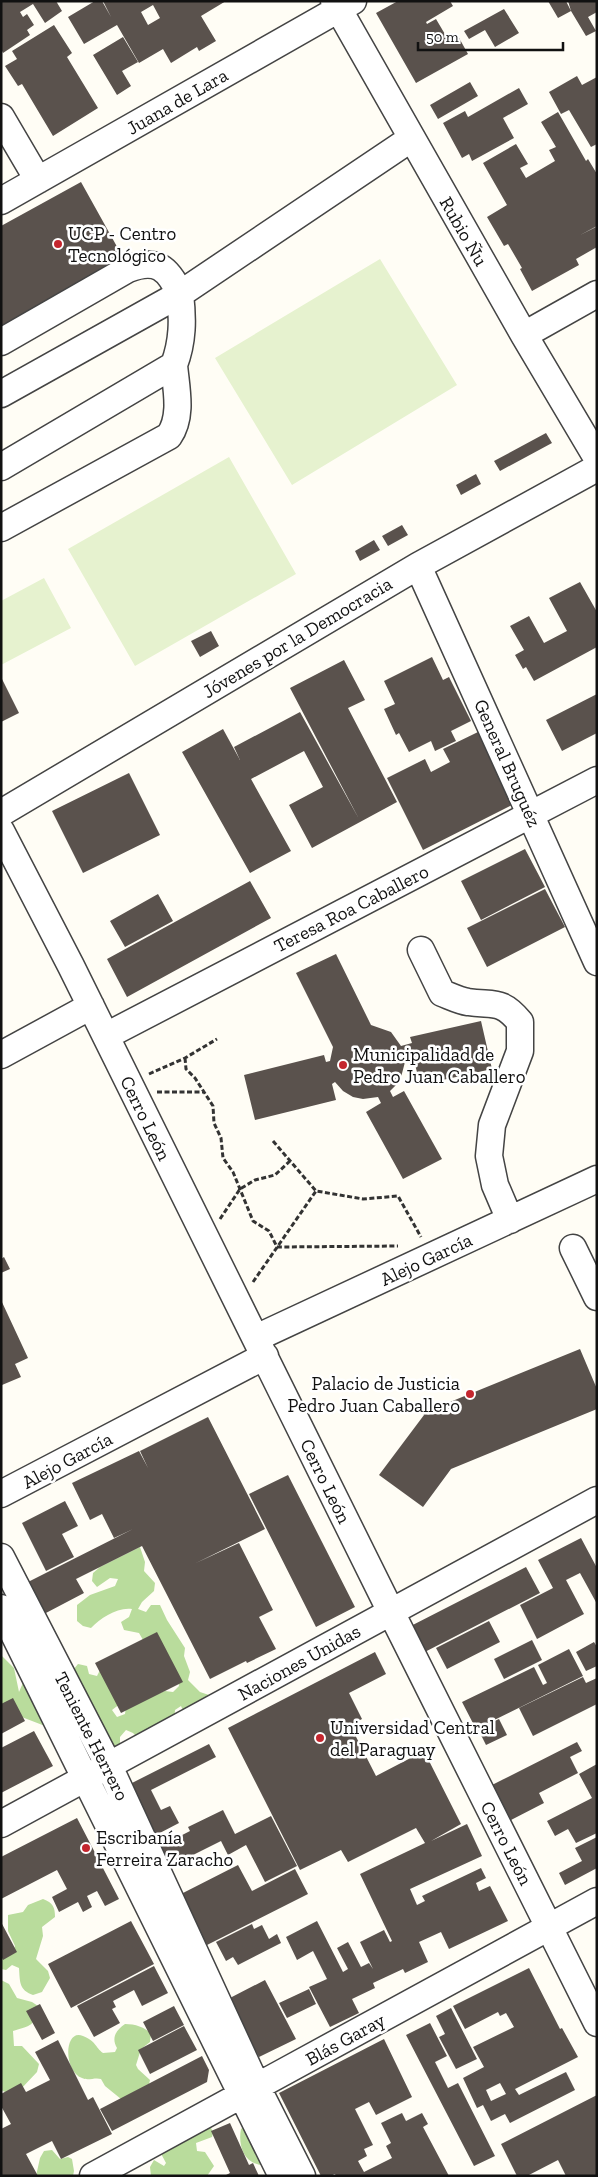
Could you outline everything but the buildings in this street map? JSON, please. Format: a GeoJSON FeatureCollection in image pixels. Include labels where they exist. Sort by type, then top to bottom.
{"type":"FeatureCollection","features":[{"type":"Feature","properties":{"kind":"street","name":"Rubio Ñu"},"geometry":{"type":"LineString","coordinates":[[342,4],[412,138],[524,335],[597,458]]}},
{"type":"Feature","properties":{"kind":"street","name":"Juana de Lara"},"geometry":{"type":"LineString","coordinates":[[1,201],[342,4]]}},
{"type":"Feature","properties":{"kind":"street"},"geometry":{"type":"LineString","coordinates":[[1,117],[38,180]]}},
{"type":"Feature","properties":{"kind":"street"},"geometry":{"type":"LineString","coordinates":[[1,394],[180,294],[412,138]]}},
{"type":"Feature","properties":{"kind":"street"},"geometry":{"type":"LineString","coordinates":[[1,342],[128,269],[139,265],[158,265],[171,276],[180,294],[183,320],[182,338],[181,347],[174,365],[178,404],[177,420],[169,436],[1,528]]}},
{"type":"Feature","properties":{"kind":"street"},"geometry":{"type":"LineString","coordinates":[[524,335],[597,294]]}},
{"type":"Feature","properties":{"kind":"street"},"geometry":{"type":"LineString","coordinates":[[1,467],[174,365]]}},
{"type":"Feature","properties":{"kind":"street","name":"Jóvenes por la Democracia"},"geometry":{"type":"LineString","coordinates":[[1,813],[418,566],[597,468]]}},
{"type":"Feature","properties":{"kind":"street","name":"General Bruguéz"},"geometry":{"type":"LineString","coordinates":[[418,566],[532,814],[597,962]]}},
{"type":"Feature","properties":{"kind":"street","name":"Teresa Roa Caballero"},"geometry":{"type":"LineString","coordinates":[[106,1036],[597,780]]}},
{"type":"Feature","properties":{"kind":"street","name":"Cerro León"},"geometry":{"type":"LineString","coordinates":[[1,831],[91,1006],[597,2023]]}},
{"type":"Feature","properties":{"kind":"street"},"geometry":{"type":"LineString","coordinates":[[421,950],[442,993],[466,1002],[492,1004],[509,1008],[520,1022],[520,1051],[492,1125],[489,1156],[495,1184],[510,1220]]}},
{"type":"Feature","properties":{"kind":"street"},"geometry":{"type":"LineString","coordinates":[[1,1055],[91,1006]]}},
{"type":"Feature","properties":{"kind":"street","name":"Alejo García"},"geometry":{"type":"LineString","coordinates":[[1,1494],[260,1347],[510,1220],[597,1179]]}},
{"type":"Feature","properties":{"kind":"street"},"geometry":{"type":"LineString","coordinates":[[573,1248],[597,1297]]}},
{"type":"Feature","properties":{"kind":"street","name":"Naciones Unidas"},"geometry":{"type":"LineString","coordinates":[[1,1824],[597,1500]]}},
{"type":"Feature","properties":{"kind":"street","name":"Teniente Herrero"},"geometry":{"type":"LineString","coordinates":[[1,1557],[16,1619],[86,1778],[178,1941],[250,2091],[282,2176]]}},
{"type":"Feature","properties":{"kind":"street","name":"Teniente Herrero"},"geometry":{"type":"LineString","coordinates":[[16,1619],[109,1766],[178,1941]]}},
{"type":"Feature","properties":{"kind":"street","name":"Blás Garay"},"geometry":{"type":"LineString","coordinates":[[93,2176],[597,1901]]}},
{"type":"Feature","properties":{"kind":"street","name":"Teniente Herrero"},"geometry":{"type":"LineString","coordinates":[[250,2091],[302,2176]]}},
{"type":"Feature","properties":{"kind":"path"},"geometry":{"type":"LineString","coordinates":[[150,1083],[149,1074],[184,1058],[217,1039]]}},
{"type":"Feature","properties":{"kind":"path"},"geometry":{"type":"LineString","coordinates":[[184,1058],[186,1069],[195,1078],[213,1106],[214,1122],[221,1138],[223,1158],[233,1172],[253,1221],[268,1231],[277,1248]]}},
{"type":"Feature","properties":{"kind":"path"},"geometry":{"type":"LineString","coordinates":[[156,1100],[152,1092],[204,1092]]}},
{"type":"Feature","properties":{"kind":"path"},"geometry":{"type":"LineString","coordinates":[[273,1141],[316,1191],[363,1199],[398,1196],[422,1238],[414,1242]]}},
{"type":"Feature","properties":{"kind":"path"},"geometry":{"type":"LineString","coordinates":[[214,1212],[219,1221],[240,1189],[255,1180],[276,1175],[290,1161]]}},
{"type":"Feature","properties":{"kind":"path"},"geometry":{"type":"LineString","coordinates":[[247,1276],[251,1284],[316,1191]]}},
{"type":"Feature","properties":{"kind":"path"},"geometry":{"type":"LineString","coordinates":[[277,1248],[405,1246],[396,1250]]}},
{"type":"Feature","properties":{"kind":"green space"},"geometry":{"type":"Polygon","coordinates":[[[380,259],[457,385],[292,485],[215,358],[380,259]]]}},
{"type":"Feature","properties":{"kind":"green space"},"geometry":{"type":"Polygon","coordinates":[[[229,457],[296,574],[135,666],[68,549],[229,457]]]}},
{"type":"Feature","properties":{"kind":"green space"},"geometry":{"type":"Polygon","coordinates":[[[44,578],[71,628],[1,665],[1,601],[44,578]]]}},
{"type":"Feature","properties":{"kind":"green space"},"geometry":{"type":"Polygon","coordinates":[[[140,1547],[145,1562],[144,1571],[155,1583],[154,1591],[142,1602],[138,1609],[146,1612],[151,1605],[160,1605],[185,1648],[184,1656],[190,1672],[188,1680],[200,1692],[209,1695],[211,1704],[184,1713],[181,1706],[175,1710],[174,1726],[139,1739],[133,1733],[126,1730],[120,1737],[120,1745],[114,1750],[73,1670],[78,1664],[87,1666],[89,1674],[97,1676],[101,1668],[125,1700],[112,1710],[117,1717],[125,1714],[126,1706],[165,1691],[173,1692],[179,1686],[178,1678],[143,1640],[139,1633],[124,1630],[121,1622],[129,1617],[132,1609],[110,1614],[91,1628],[83,1626],[77,1621],[77,1605],[90,1595],[115,1586],[118,1579],[110,1578],[97,1587],[92,1581],[93,1573],[100,1567],[140,1547]]]}},
{"type":"Feature","properties":{"kind":"green space"},"geometry":{"type":"Polygon","coordinates":[[[1,1655],[14,1668],[19,1692],[25,1678],[45,1726],[1,1709],[1,1655]]]}},
{"type":"Feature","properties":{"kind":"green space"},"geometry":{"type":"Polygon","coordinates":[[[43,1899],[53,1906],[55,1917],[42,1927],[43,1936],[36,1959],[48,1971],[50,1978],[42,1992],[33,1995],[23,1988],[20,1981],[19,1968],[12,1965],[6,1970],[1,1969],[1,1954],[12,1954],[15,1946],[8,1931],[8,1915],[23,1912],[28,1905],[43,1899]]]}},
{"type":"Feature","properties":{"kind":"green space"},"geometry":{"type":"Polygon","coordinates":[[[1,1980],[9,1984],[17,1998],[32,2002],[38,2006],[35,2018],[31,2024],[13,2031],[14,2046],[22,2046],[39,2064],[37,2072],[20,2090],[5,2092],[1,2090],[1,1980]]]}},
{"type":"Feature","properties":{"kind":"green space"},"geometry":{"type":"Polygon","coordinates":[[[125,2024],[140,2026],[151,2034],[150,2042],[141,2049],[136,2065],[150,2080],[149,2084],[121,2099],[105,2086],[101,2079],[84,2079],[76,2074],[71,2067],[68,2051],[72,2038],[77,2035],[90,2040],[103,2053],[115,2052],[117,2048],[114,2041],[115,2035],[125,2024]]]}},
{"type":"Feature","properties":{"kind":"green space"},"geometry":{"type":"Polygon","coordinates":[[[247,2124],[282,2127],[289,2130],[296,2134],[300,2140],[301,2148],[265,2159],[260,2165],[254,2163],[243,2152],[240,2141],[241,2129],[247,2124]]]}},
{"type":"Feature","properties":{"kind":"green space"},"geometry":{"type":"Polygon","coordinates":[[[210,2125],[213,2133],[212,2137],[196,2143],[197,2151],[205,2152],[214,2166],[207,2176],[151,2176],[150,2167],[154,2160],[164,2166],[166,2163],[158,2148],[210,2125]]]}},
{"type":"Feature","properties":{"kind":"green space"},"geometry":{"type":"Polygon","coordinates":[[[52,2150],[60,2159],[68,2157],[72,2159],[73,2176],[36,2176],[40,2158],[44,2151],[52,2150]]]}},
{"type":"Feature","properties":{"kind":"place","name":"UCP - Centro Tecnológico"},"geometry":{"type":"Point","coordinates":[58,244]}},
{"type":"Feature","properties":{"kind":"place","name":"Municipalidad de Pedro Juan Caballero"},"geometry":{"type":"Point","coordinates":[343,1065]}},
{"type":"Feature","properties":{"kind":"place","name":"Palacio de Justicia Pedro Juan Caballero"},"geometry":{"type":"Point","coordinates":[470,1394]}},
{"type":"Feature","properties":{"kind":"place","name":"Universidad Central del Paraguay"},"geometry":{"type":"Point","coordinates":[320,1738]}},
{"type":"Feature","properties":{"kind":"place","name":"Escribanía Ferreira Zaracho"},"geometry":{"type":"Point","coordinates":[86,1848]}}]}
